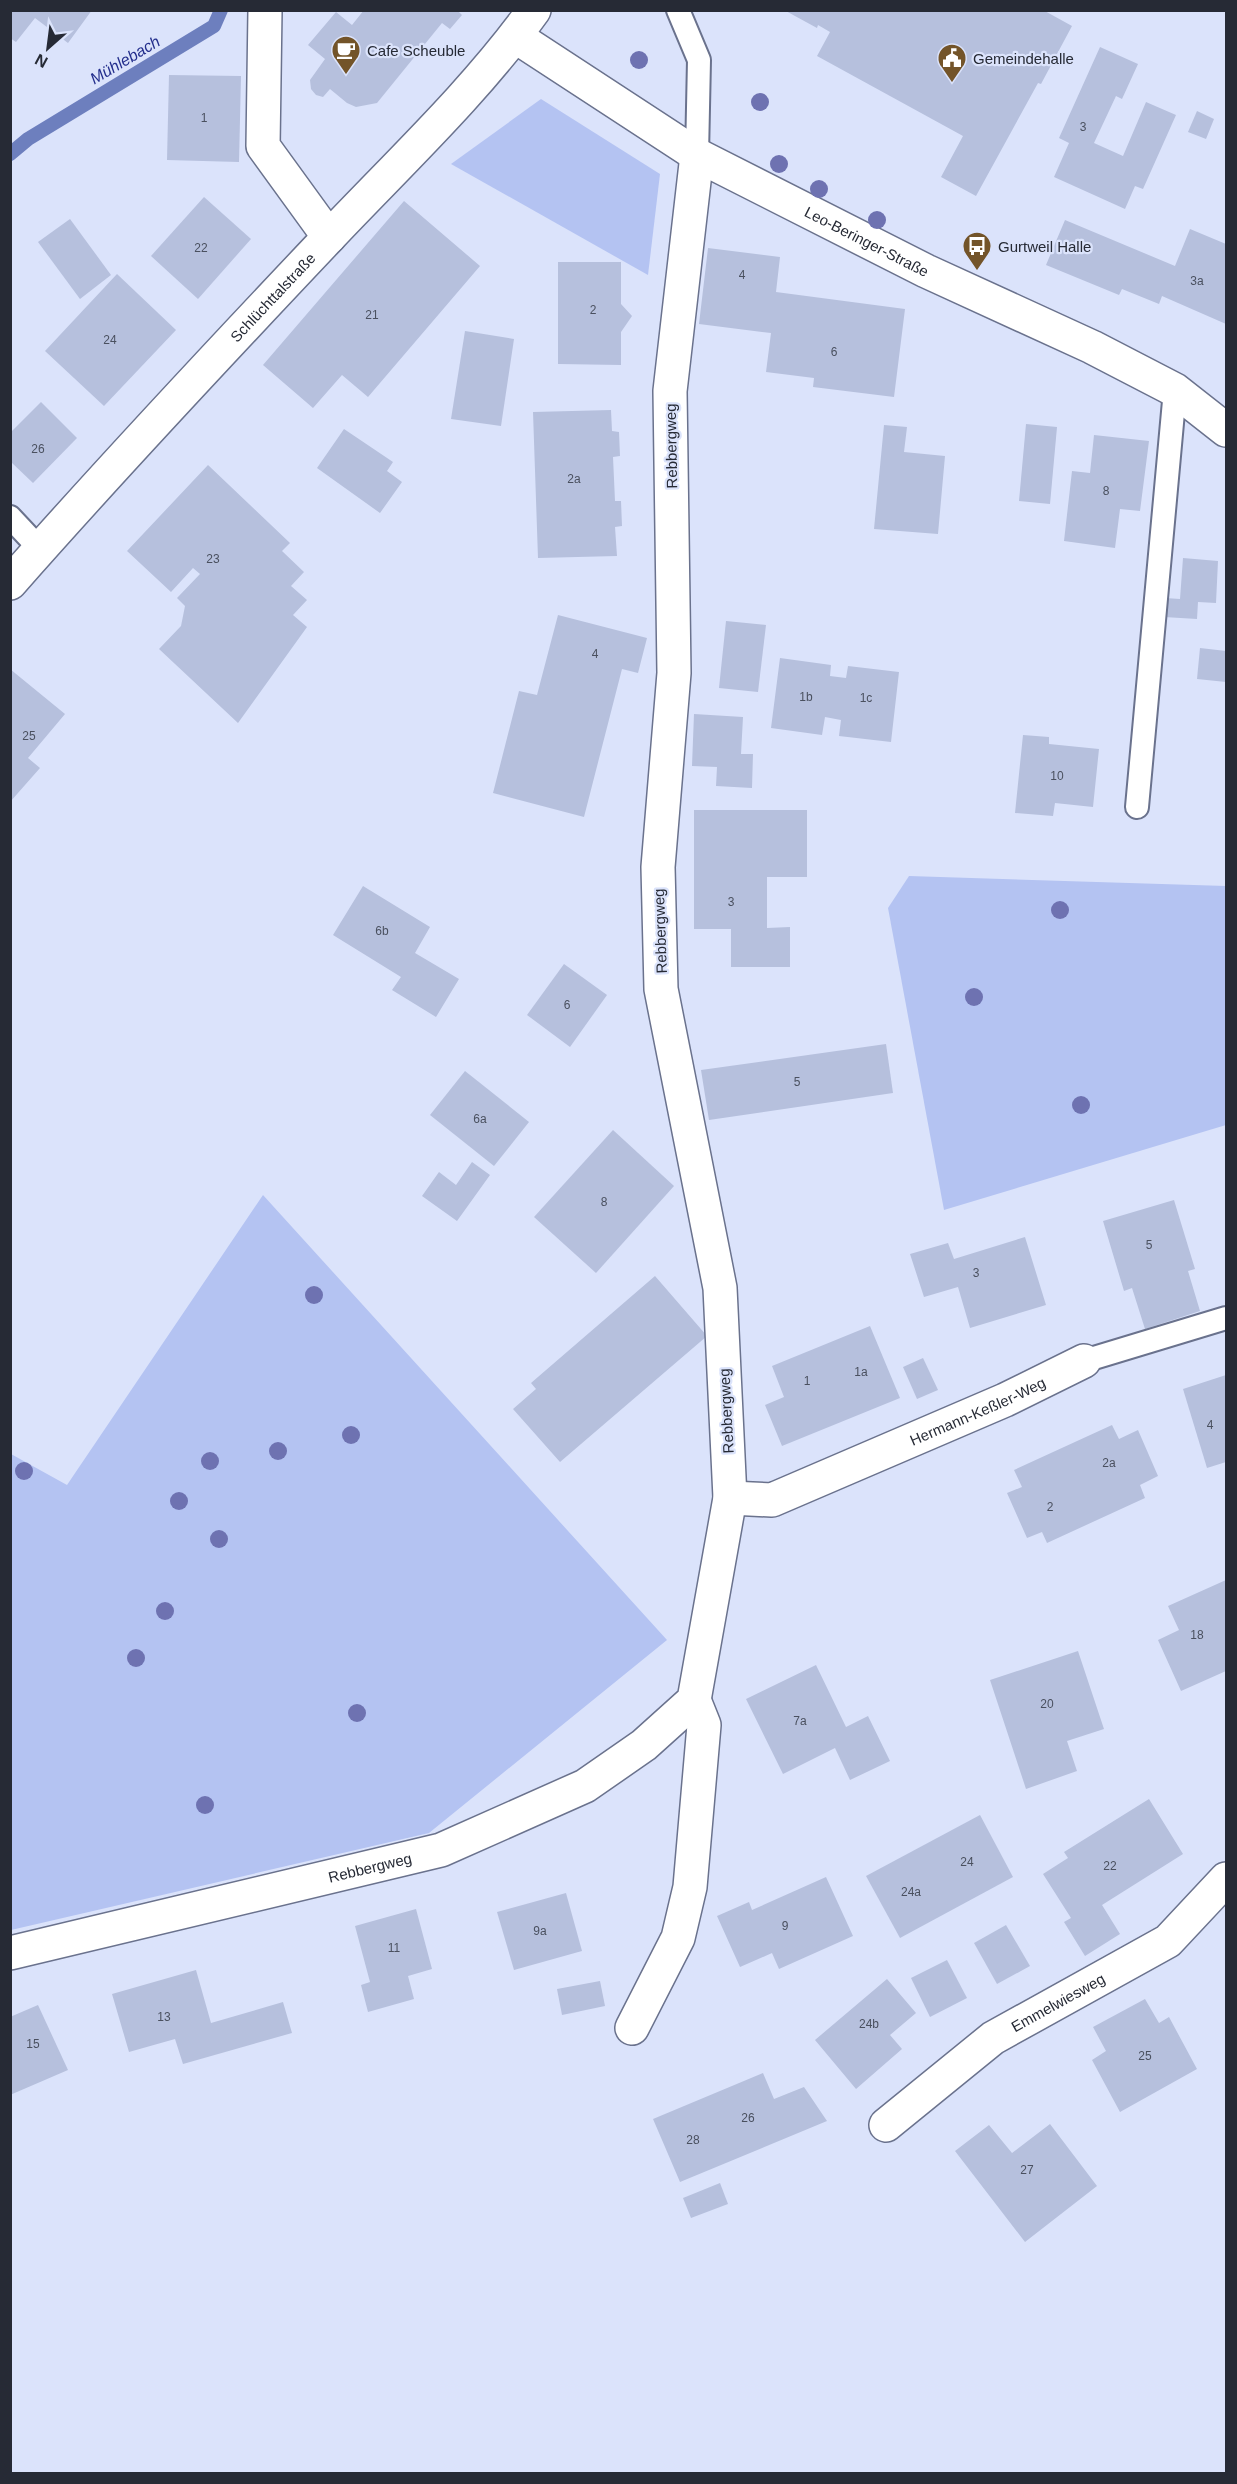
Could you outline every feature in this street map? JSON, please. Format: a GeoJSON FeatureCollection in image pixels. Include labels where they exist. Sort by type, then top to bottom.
{"type":"FeatureCollection","features":[{"type":"Feature","properties":{"kind":"street"},"geometry":{"type":"LineString","coordinates":[[266,10],[263,146],[329,237]]}},
{"type":"Feature","properties":{"kind":"street","name":"Schlüchttalstraße"},"geometry":{"type":"LineString","coordinates":[[10,583],[329,237],[431,130],[524,23]]}},
{"type":"Feature","properties":{"kind":"street","name":"Leo-Beringer-Straße"},"geometry":{"type":"LineString","coordinates":[[524,23],[697,155],[926,270],[1092,346],[1175,390],[1226,429]]}},
{"type":"Feature","properties":{"kind":"street","name":"Rebbergweg"},"geometry":{"type":"LineString","coordinates":[[632,2028],[678,1938],[690,1887],[704,1725],[694,1700],[730,1498],[720,1288],[661,989],[658,867],[674,673],[670,391],[697,155]]}},
{"type":"Feature","properties":{"kind":"street","name":"Hermann-Keßler-Weg"},"geometry":{"type":"LineString","coordinates":[[730,1498],[772,1500],[1005,1400],[1084,1361]]}},
{"type":"Feature","properties":{"kind":"street","name":"Rebbergweg"},"geometry":{"type":"LineString","coordinates":[[10,1953],[441,1850],[585,1786],[644,1745],[694,1700]]}},
{"type":"Feature","properties":{"kind":"street","name":"Emmelwiesweg"},"geometry":{"type":"LineString","coordinates":[[886,2125],[993,2038],[1168,1941],[1227,1879]]}},
{"type":"Feature","properties":{"kind":"lane"},"geometry":{"type":"LineString","coordinates":[[678,10],[699,60],[697,155]]}},
{"type":"Feature","properties":{"kind":"lane"},"geometry":{"type":"LineString","coordinates":[[1137,807],[1175,390]]}},
{"type":"Feature","properties":{"kind":"lane"},"geometry":{"type":"LineString","coordinates":[[10,517],[40,549]]}},
{"type":"Feature","properties":{"kind":"lane","name":"Hermann-Keßler-Weg"},"geometry":{"type":"LineString","coordinates":[[1084,1361],[1227,1318]]}},
{"type":"Feature","properties":{"kind":"shaded area"},"geometry":{"type":"Polygon","coordinates":[[[541,99],[660,174],[648,275],[451,164],[541,99]]]}},
{"type":"Feature","properties":{"kind":"shaded area"},"geometry":{"type":"Polygon","coordinates":[[[909,876],[1226,886],[1226,1125],[944,1210],[888,908],[909,876]]]}},
{"type":"Feature","properties":{"kind":"shaded area"},"geometry":{"type":"Polygon","coordinates":[[[263,1195],[667,1640],[429,1833],[11,1930],[11,1454],[67,1485],[263,1195]]]}},
{"type":"Feature","properties":{"kind":"building"},"geometry":{"type":"Polygon","coordinates":[[[10,10],[92,10],[68,43],[35,18],[16,42],[10,38],[10,10]]]}},
{"type":"Feature","properties":{"kind":"building"},"geometry":{"type":"Polygon","coordinates":[[[364,10],[457,10],[462,15],[450,29],[442,23],[377,103],[356,107],[347,103],[330,89],[323,97],[316,95],[311,89],[310,80],[325,59],[308,45],[336,12],[352,25],[364,10]]]}},
{"type":"Feature","properties":{"kind":"building","name":"Gemeindehalle"},"geometry":{"type":"Polygon","coordinates":[[[784,10],[1043,10],[1072,26],[976,196],[941,177],[963,136],[817,56],[830,32],[818,25],[817,28],[784,10]]]}},
{"type":"Feature","properties":{"kind":"building"},"geometry":{"type":"Polygon","coordinates":[[[1100,47],[1138,64],[1122,99],[1116,96],[1094,143],[1123,156],[1146,102],[1176,115],[1143,189],[1135,186],[1125,209],[1054,177],[1069,143],[1059,138],[1100,47]]]}},
{"type":"Feature","properties":{"kind":"building"},"geometry":{"type":"Polygon","coordinates":[[[169,75],[241,76],[239,162],[167,160],[169,75]]]}},
{"type":"Feature","properties":{"kind":"building"},"geometry":{"type":"Polygon","coordinates":[[[1197,111],[1214,119],[1206,139],[1188,132],[1197,111]]]}},
{"type":"Feature","properties":{"kind":"building"},"geometry":{"type":"Polygon","coordinates":[[[204,197],[251,239],[198,299],[151,256],[204,197]]]}},
{"type":"Feature","properties":{"kind":"building"},"geometry":{"type":"Polygon","coordinates":[[[404,201],[480,266],[368,397],[342,375],[313,408],[263,365],[404,201]]]}},
{"type":"Feature","properties":{"kind":"building"},"geometry":{"type":"Polygon","coordinates":[[[70,219],[111,275],[80,299],[38,242],[70,219]]]}},
{"type":"Feature","properties":{"kind":"building"},"geometry":{"type":"Polygon","coordinates":[[[1065,220],[1175,266],[1190,229],[1226,244],[1226,324],[1162,296],[1159,304],[1122,289],[1119,295],[1046,265],[1065,220]]]}},
{"type":"Feature","properties":{"kind":"building"},"geometry":{"type":"Polygon","coordinates":[[[708,248],[780,257],[776,292],[905,309],[894,397],[813,387],[814,378],[766,372],[771,333],[699,324],[708,248]]]}},
{"type":"Feature","properties":{"kind":"building"},"geometry":{"type":"Polygon","coordinates":[[[558,262],[621,262],[621,304],[632,316],[621,332],[621,365],[558,364],[558,262]]]}},
{"type":"Feature","properties":{"kind":"building"},"geometry":{"type":"Polygon","coordinates":[[[117,274],[176,330],[104,406],[45,351],[117,274]]]}},
{"type":"Feature","properties":{"kind":"building"},"geometry":{"type":"Polygon","coordinates":[[[465,331],[514,339],[501,426],[451,419],[465,331]]]}},
{"type":"Feature","properties":{"kind":"building"},"geometry":{"type":"Polygon","coordinates":[[[41,402],[77,438],[33,483],[10,461],[10,433],[41,402]]]}},
{"type":"Feature","properties":{"kind":"building"},"geometry":{"type":"Polygon","coordinates":[[[611,410],[612,431],[619,432],[620,456],[613,457],[615,501],[621,501],[622,526],[615,527],[617,556],[538,558],[533,412],[611,410]]]}},
{"type":"Feature","properties":{"kind":"building"},"geometry":{"type":"Polygon","coordinates":[[[1026,424],[1057,427],[1050,504],[1019,501],[1026,424]]]}},
{"type":"Feature","properties":{"kind":"building"},"geometry":{"type":"Polygon","coordinates":[[[884,425],[907,427],[904,452],[945,456],[938,534],[874,529],[884,425]]]}},
{"type":"Feature","properties":{"kind":"building"},"geometry":{"type":"Polygon","coordinates":[[[344,429],[393,462],[387,471],[402,482],[380,513],[317,468],[344,429]]]}},
{"type":"Feature","properties":{"kind":"building"},"geometry":{"type":"Polygon","coordinates":[[[1094,435],[1149,441],[1140,511],[1120,509],[1115,548],[1064,541],[1072,471],[1090,473],[1094,435]]]}},
{"type":"Feature","properties":{"kind":"building"},"geometry":{"type":"Polygon","coordinates":[[[208,465],[290,543],[282,551],[304,572],[291,586],[307,600],[293,615],[307,627],[238,723],[159,649],[181,626],[185,606],[177,598],[200,574],[193,568],[171,592],[127,551],[208,465]]]}},
{"type":"Feature","properties":{"kind":"building"},"geometry":{"type":"Polygon","coordinates":[[[1183,558],[1218,561],[1216,603],[1198,602],[1197,619],[1164,617],[1165,598],[1180,599],[1183,558]]]}},
{"type":"Feature","properties":{"kind":"building"},"geometry":{"type":"Polygon","coordinates":[[[558,615],[647,638],[638,673],[622,669],[584,817],[493,793],[519,691],[537,695],[558,615]]]}},
{"type":"Feature","properties":{"kind":"building"},"geometry":{"type":"Polygon","coordinates":[[[726,621],[766,625],[758,692],[719,688],[726,621]]]}},
{"type":"Feature","properties":{"kind":"building"},"geometry":{"type":"Polygon","coordinates":[[[1200,648],[1226,651],[1226,682],[1197,679],[1200,648]]]}},
{"type":"Feature","properties":{"kind":"building"},"geometry":{"type":"Polygon","coordinates":[[[780,658],[831,665],[830,676],[846,678],[848,666],[899,672],[891,742],[839,736],[841,720],[825,717],[822,735],[771,728],[780,658]]]}},
{"type":"Feature","properties":{"kind":"building"},"geometry":{"type":"Polygon","coordinates":[[[10,669],[65,714],[28,758],[40,768],[10,802],[10,669]]]}},
{"type":"Feature","properties":{"kind":"building"},"geometry":{"type":"Polygon","coordinates":[[[694,714],[743,717],[741,754],[753,754],[752,788],[716,786],[717,767],[692,766],[694,714]]]}},
{"type":"Feature","properties":{"kind":"building"},"geometry":{"type":"Polygon","coordinates":[[[1023,735],[1049,737],[1049,744],[1099,749],[1093,807],[1055,803],[1053,816],[1015,813],[1023,735]]]}},
{"type":"Feature","properties":{"kind":"building"},"geometry":{"type":"Polygon","coordinates":[[[694,810],[807,810],[807,877],[767,877],[767,928],[790,927],[790,967],[731,967],[731,929],[694,929],[694,810]]]}},
{"type":"Feature","properties":{"kind":"building"},"geometry":{"type":"Polygon","coordinates":[[[363,886],[430,927],[415,953],[459,979],[436,1017],[392,990],[401,977],[333,935],[363,886]]]}},
{"type":"Feature","properties":{"kind":"building"},"geometry":{"type":"Polygon","coordinates":[[[564,964],[607,995],[570,1047],[527,1015],[564,964]]]}},
{"type":"Feature","properties":{"kind":"building"},"geometry":{"type":"Polygon","coordinates":[[[886,1044],[893,1093],[709,1120],[701,1070],[886,1044]]]}},
{"type":"Feature","properties":{"kind":"building"},"geometry":{"type":"Polygon","coordinates":[[[465,1071],[529,1122],[494,1166],[430,1115],[465,1071]]]}},
{"type":"Feature","properties":{"kind":"building"},"geometry":{"type":"Polygon","coordinates":[[[613,1130],[674,1186],[596,1273],[534,1217],[613,1130]]]}},
{"type":"Feature","properties":{"kind":"building"},"geometry":{"type":"Polygon","coordinates":[[[472,1162],[490,1175],[457,1221],[422,1196],[439,1172],[456,1185],[472,1162]]]}},
{"type":"Feature","properties":{"kind":"building"},"geometry":{"type":"Polygon","coordinates":[[[1174,1200],[1195,1269],[1188,1271],[1200,1311],[1145,1329],[1132,1288],[1124,1291],[1103,1221],[1174,1200]]]}},
{"type":"Feature","properties":{"kind":"building"},"geometry":{"type":"Polygon","coordinates":[[[1025,1237],[1046,1305],[970,1328],[958,1287],[924,1297],[910,1254],[948,1243],[954,1259],[1025,1237]]]}},
{"type":"Feature","properties":{"kind":"building"},"geometry":{"type":"Polygon","coordinates":[[[655,1276],[707,1336],[560,1462],[513,1409],[536,1389],[531,1383],[655,1276]]]}},
{"type":"Feature","properties":{"kind":"building"},"geometry":{"type":"Polygon","coordinates":[[[870,1326],[900,1398],[782,1446],[765,1405],[784,1397],[772,1366],[870,1326]]]}},
{"type":"Feature","properties":{"kind":"building"},"geometry":{"type":"Polygon","coordinates":[[[923,1358],[938,1390],[917,1399],[903,1367],[923,1358]]]}},
{"type":"Feature","properties":{"kind":"building"},"geometry":{"type":"Polygon","coordinates":[[[1226,1375],[1226,1462],[1207,1468],[1183,1389],[1226,1375]]]}},
{"type":"Feature","properties":{"kind":"building"},"geometry":{"type":"Polygon","coordinates":[[[1112,1425],[1119,1439],[1138,1430],[1158,1476],[1140,1485],[1145,1498],[1047,1543],[1042,1532],[1027,1538],[1007,1493],[1022,1487],[1014,1470],[1112,1425]]]}},
{"type":"Feature","properties":{"kind":"building"},"geometry":{"type":"Polygon","coordinates":[[[1226,1580],[1226,1671],[1181,1691],[1158,1640],[1179,1630],[1168,1606],[1226,1580]]]}},
{"type":"Feature","properties":{"kind":"building"},"geometry":{"type":"Polygon","coordinates":[[[1078,1651],[1104,1729],[1067,1741],[1077,1771],[1026,1789],[990,1680],[1078,1651]]]}},
{"type":"Feature","properties":{"kind":"building"},"geometry":{"type":"Polygon","coordinates":[[[816,1665],[846,1727],[868,1716],[890,1761],[850,1780],[835,1748],[783,1774],[746,1699],[816,1665]]]}},
{"type":"Feature","properties":{"kind":"building"},"geometry":{"type":"Polygon","coordinates":[[[1149,1799],[1183,1854],[1102,1905],[1120,1934],[1085,1956],[1064,1922],[1071,1918],[1043,1874],[1068,1858],[1064,1852],[1149,1799]]]}},
{"type":"Feature","properties":{"kind":"building"},"geometry":{"type":"Polygon","coordinates":[[[980,1815],[1013,1877],[900,1938],[866,1876],[980,1815]]]}},
{"type":"Feature","properties":{"kind":"building"},"geometry":{"type":"Polygon","coordinates":[[[826,1877],[853,1936],[779,1969],[772,1953],[740,1967],[717,1916],[749,1902],[752,1910],[826,1877]]]}},
{"type":"Feature","properties":{"kind":"building"},"geometry":{"type":"Polygon","coordinates":[[[566,1893],[582,1951],[514,1970],[497,1912],[566,1893]]]}},
{"type":"Feature","properties":{"kind":"building"},"geometry":{"type":"Polygon","coordinates":[[[416,1909],[432,1969],[408,1976],[414,1999],[368,2012],[361,1985],[370,1982],[355,1926],[416,1909]]]}},
{"type":"Feature","properties":{"kind":"building"},"geometry":{"type":"Polygon","coordinates":[[[1006,1925],[1030,1966],[997,1984],[974,1943],[1006,1925]]]}},
{"type":"Feature","properties":{"kind":"building"},"geometry":{"type":"Polygon","coordinates":[[[947,1960],[967,1998],[930,2017],[911,1978],[947,1960]]]}},
{"type":"Feature","properties":{"kind":"building"},"geometry":{"type":"Polygon","coordinates":[[[196,1970],[211,2023],[283,2002],[292,2033],[183,2064],[175,2039],[129,2052],[112,1994],[196,1970]]]}},
{"type":"Feature","properties":{"kind":"building"},"geometry":{"type":"Polygon","coordinates":[[[887,1979],[916,2013],[890,2035],[902,2049],[856,2089],[815,2040],[887,1979]]]}},
{"type":"Feature","properties":{"kind":"building"},"geometry":{"type":"Polygon","coordinates":[[[600,1981],[605,2006],[562,2015],[557,1989],[600,1981]]]}},
{"type":"Feature","properties":{"kind":"building"},"geometry":{"type":"Polygon","coordinates":[[[1145,1999],[1159,2023],[1169,2017],[1197,2069],[1120,2112],[1092,2060],[1106,2051],[1093,2027],[1145,1999]]]}},
{"type":"Feature","properties":{"kind":"building"},"geometry":{"type":"Polygon","coordinates":[[[38,2005],[68,2070],[10,2095],[10,2017],[38,2005]]]}},
{"type":"Feature","properties":{"kind":"building"},"geometry":{"type":"Polygon","coordinates":[[[763,2073],[774,2099],[804,2087],[827,2121],[680,2182],[653,2119],[763,2073]]]}},
{"type":"Feature","properties":{"kind":"building"},"geometry":{"type":"Polygon","coordinates":[[[1050,2124],[1097,2186],[1025,2242],[955,2151],[989,2125],[1012,2153],[1050,2124]]]}},
{"type":"Feature","properties":{"kind":"building"},"geometry":{"type":"Polygon","coordinates":[[[720,2183],[728,2204],[691,2218],[683,2198],[720,2183]]]}},
{"type":"Feature","properties":{"kind":"waterway","name":"Mühlebach"},"geometry":{"type":"LineString","coordinates":[[10,154],[28,139],[214,26],[221,10]]}},
{"type":"Feature","properties":{"kind":"place","name":"Cafe Scheuble"},"geometry":{"type":"Point","coordinates":[346,76]}},
{"type":"Feature","properties":{"kind":"place","name":"Gemeindehalle"},"geometry":{"type":"Point","coordinates":[952,84]}},
{"type":"Feature","properties":{"kind":"place","name":"Gurtweil Halle"},"geometry":{"type":"Point","coordinates":[977,272]}}]}
